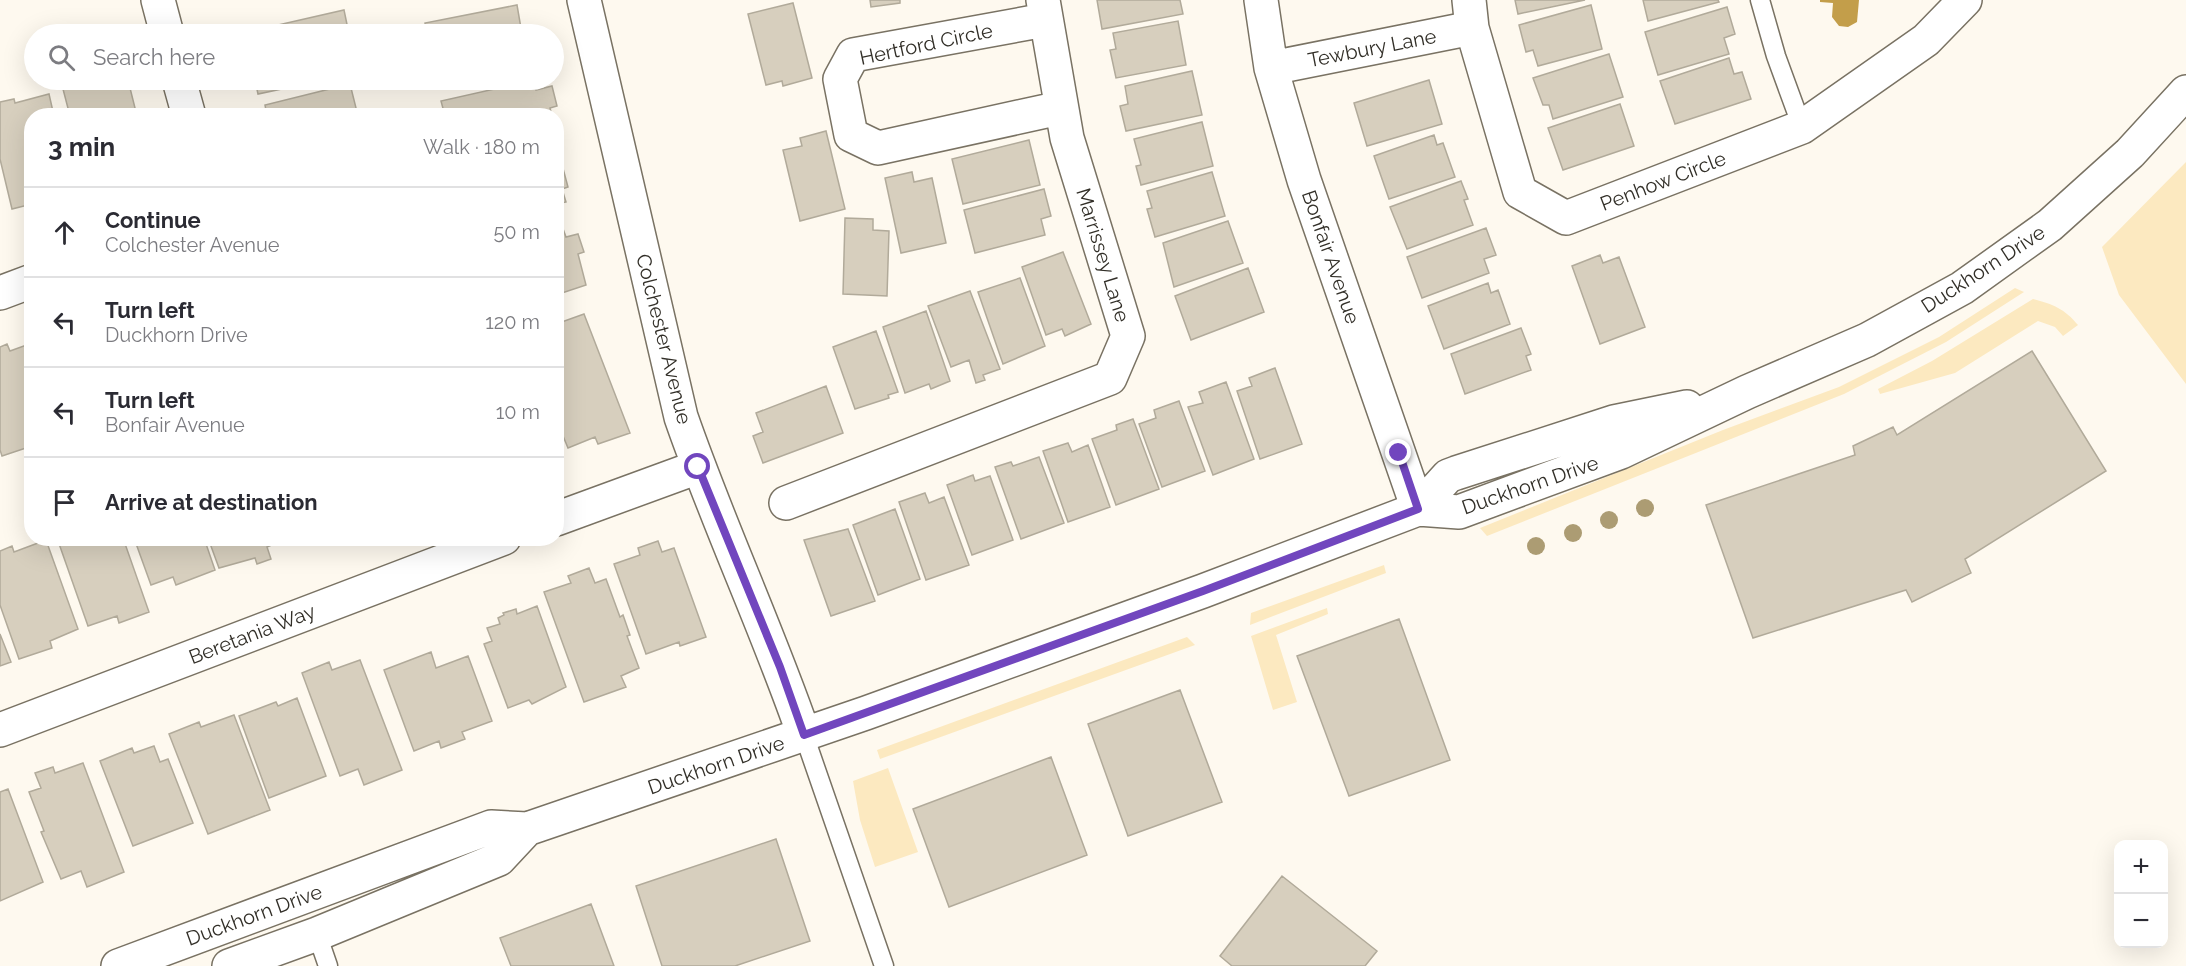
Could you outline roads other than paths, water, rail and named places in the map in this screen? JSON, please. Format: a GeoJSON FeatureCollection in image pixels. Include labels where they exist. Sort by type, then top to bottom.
{"type":"FeatureCollection","features":[{"type":"Feature","properties":{"kind":"street"},"geometry":{"type":"LineString","coordinates":[[158,0],[164,24]]}},
{"type":"Feature","properties":{"kind":"street","name":"Colchester Avenue"},"geometry":{"type":"LineString","coordinates":[[584,0],[681,417],[698,467],[780,667],[804,735]]}},
{"type":"Feature","properties":{"kind":"street","name":"Bonfair Avenue"},"geometry":{"type":"LineString","coordinates":[[1262,0],[1271,68],[1304,180],[1418,509]]}},
{"type":"Feature","properties":{"kind":"street","name":"Penhow Circle"},"geometry":{"type":"LineString","coordinates":[[1471,14],[1520,192],[1566,218],[1802,127],[1926,40],[1965,0]]}},
{"type":"Feature","properties":{"kind":"street","name":"Marrissey Lane"},"geometry":{"type":"LineString","coordinates":[[786,503],[1110,378],[1128,336],[1067,138],[1044,10]]}},
{"type":"Feature","properties":{"kind":"street","name":"Hertford Circle"},"geometry":{"type":"LineString","coordinates":[[1044,10],[853,55],[840,79],[850,135],[878,148],[1060,108]]}},
{"type":"Feature","properties":{"kind":"street","name":"Tewbury Lane"},"geometry":{"type":"LineString","coordinates":[[1271,68],[1471,14]]}},
{"type":"Feature","properties":{"kind":"street"},"geometry":{"type":"LineString","coordinates":[[182,90],[187,108]]}},
{"type":"Feature","properties":{"kind":"street","name":"Duckhorn Drive"},"geometry":{"type":"LineString","coordinates":[[118,966],[491,827],[527,829],[804,735],[1203,591],[1418,509],[1448,476],[1455,472],[1614,422],[1741,395],[1868,340],[1962,288],[2050,225],[2130,153],[2186,92]]}},
{"type":"Feature","properties":{"kind":"street"},"geometry":{"type":"LineString","coordinates":[[0,293],[24,284]]}},
{"type":"Feature","properties":{"kind":"street"},"geometry":{"type":"LineString","coordinates":[[564,516],[698,467]]}},
{"type":"Feature","properties":{"kind":"street","name":"Beretania Way"},"geometry":{"type":"LineString","coordinates":[[0,730],[483,546]]}},
{"type":"Feature","properties":{"kind":"street","name":"Duckhorn Drive"},"geometry":{"type":"LineString","coordinates":[[229,966],[317,934],[499,859],[527,829]]}},
{"type":"Feature","properties":{"kind":"lane"},"geometry":{"type":"LineString","coordinates":[[1760,0],[1776,56],[1802,127]]}},
{"type":"Feature","properties":{"kind":"lane"},"geometry":{"type":"LineString","coordinates":[[804,735],[884,966]]}},
{"type":"Feature","properties":{"kind":"lane"},"geometry":{"type":"LineString","coordinates":[[317,934],[328,966]]}}]}
